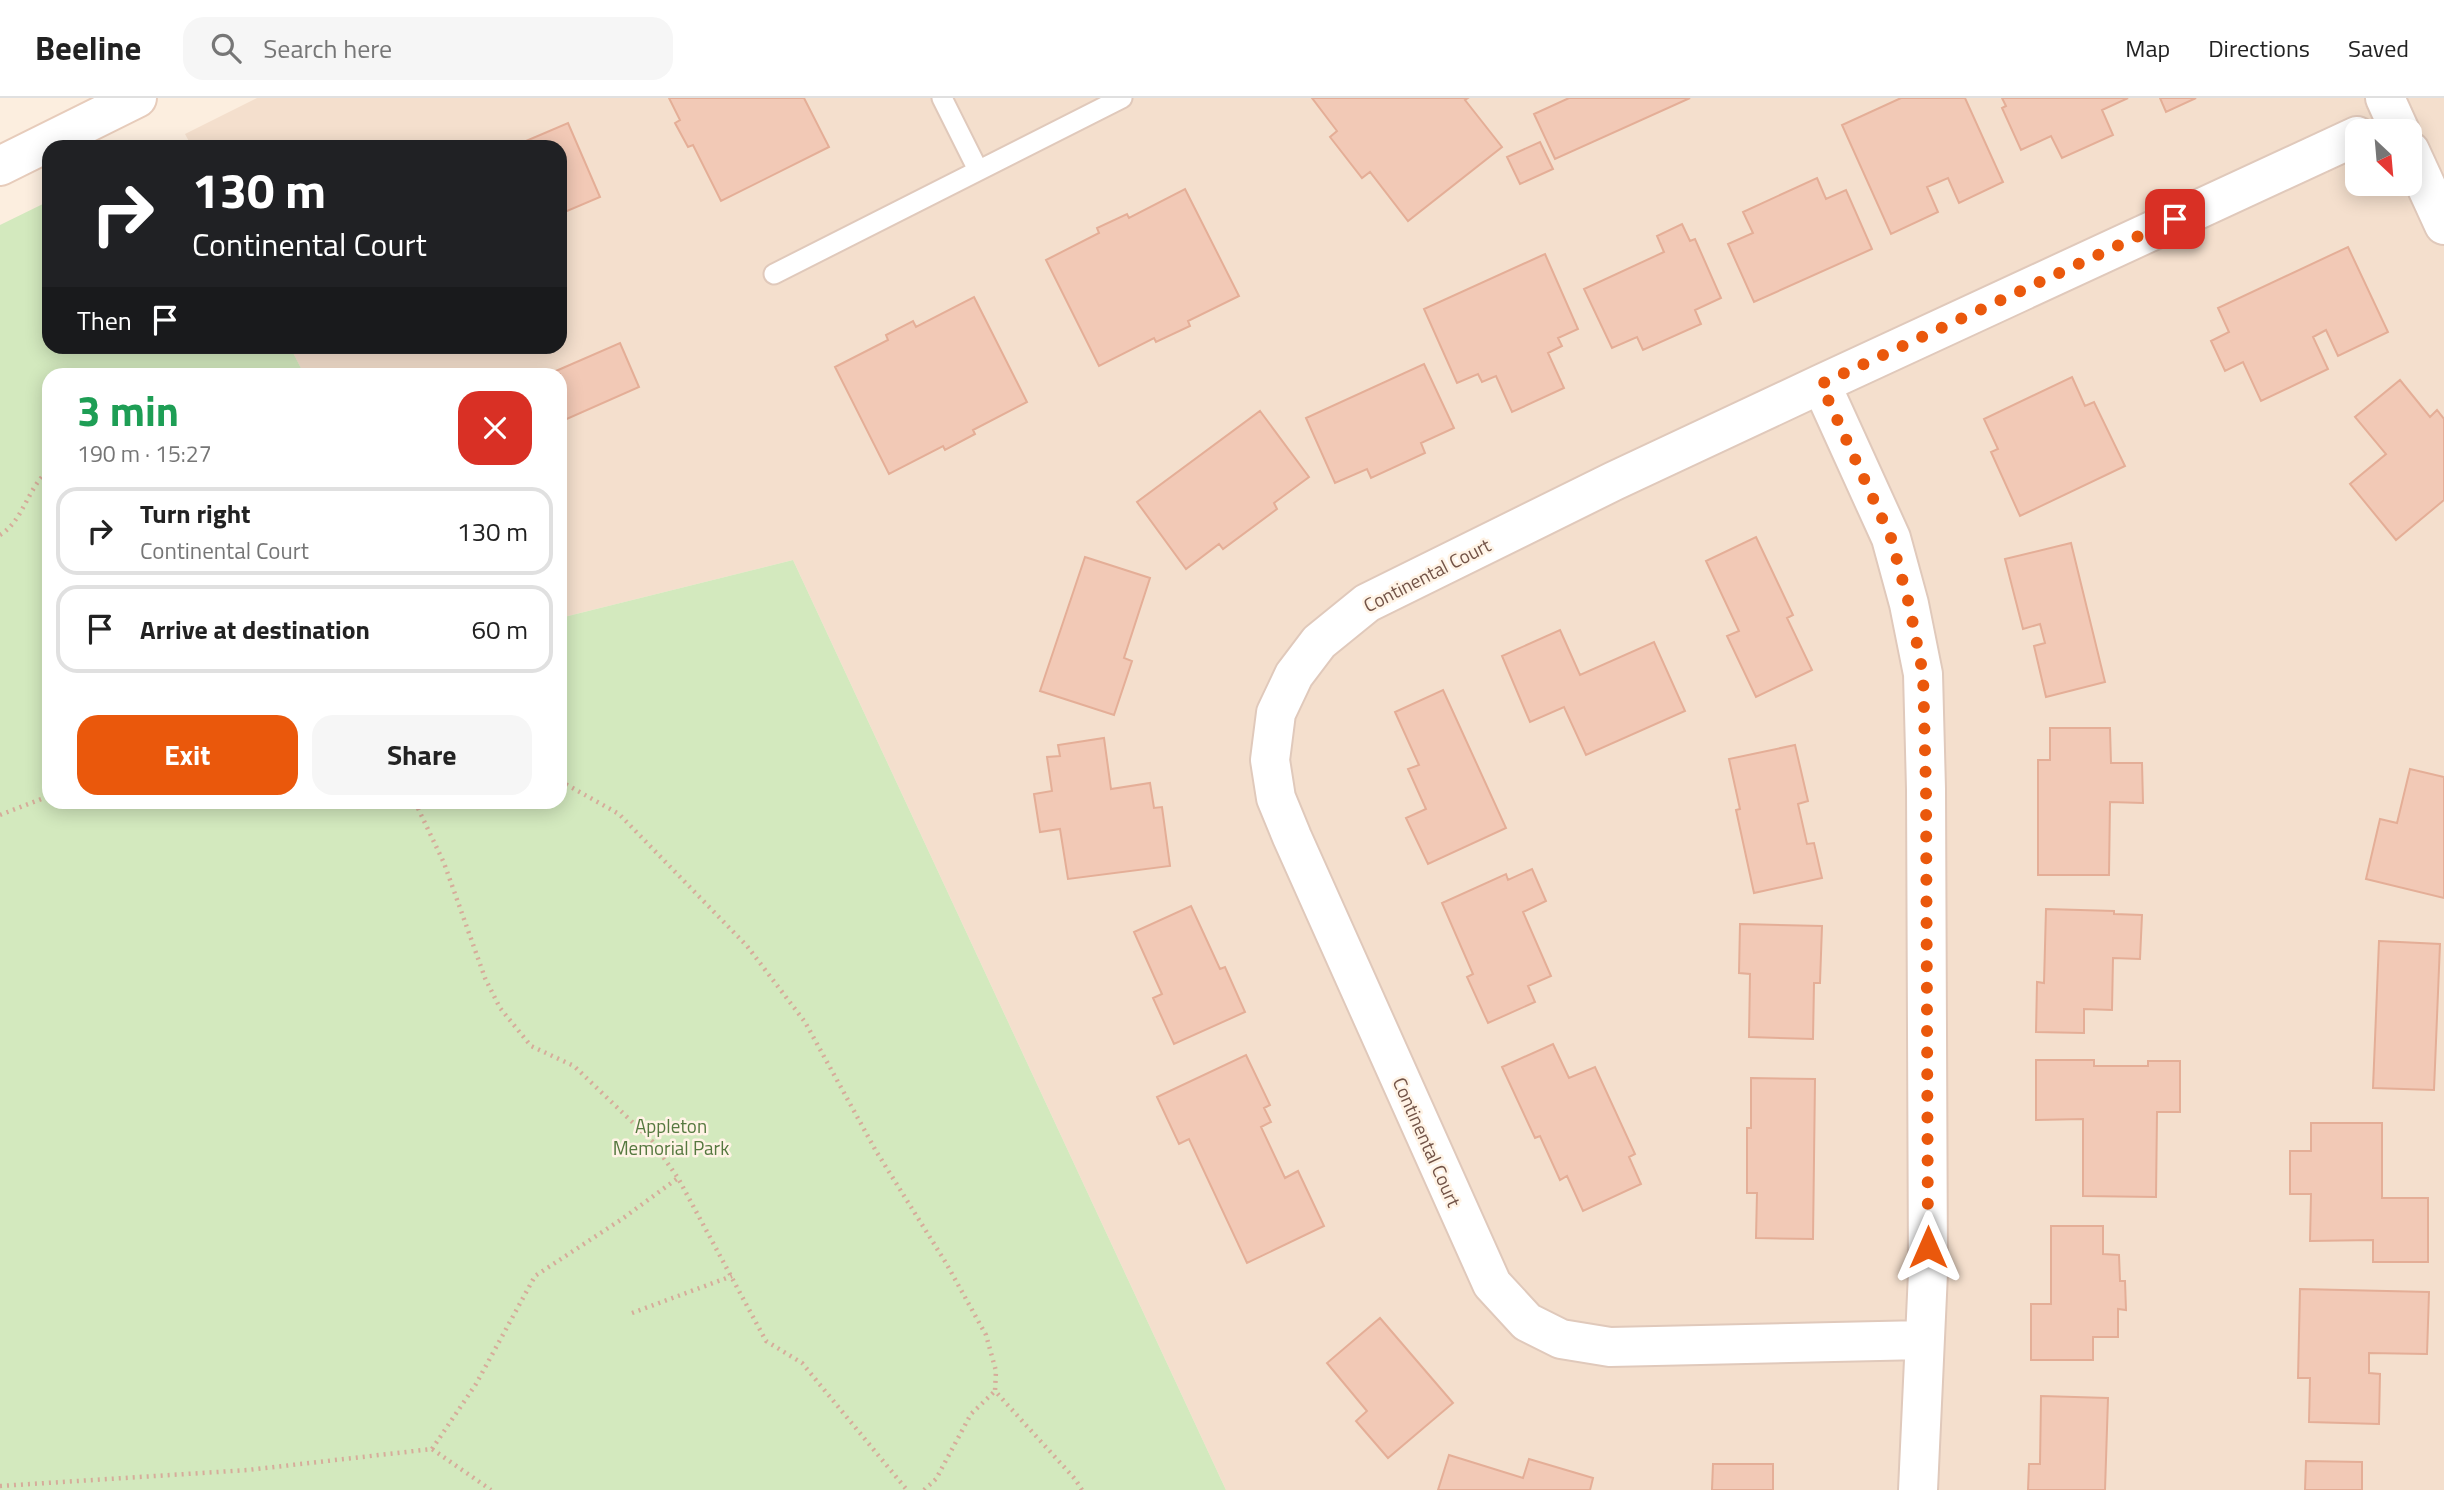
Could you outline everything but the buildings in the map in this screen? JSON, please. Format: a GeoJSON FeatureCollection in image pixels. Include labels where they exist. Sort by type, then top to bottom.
{"type":"FeatureCollection","features":[{"type":"Feature","properties":{"kind":"street"},"geometry":{"type":"LineString","coordinates":[[52,140],[137,98]]}},
{"type":"Feature","properties":{"kind":"street","name":"Continental Court"},"geometry":{"type":"LineString","coordinates":[[1924,1340],[1610,1347],[1561,1339],[1527,1322],[1492,1284],[1276,798],[1270,760],[1276,713],[1294,675],[1319,642],[1367,603],[1614,481],[2345,142]]}},
{"type":"Feature","properties":{"kind":"street"},"geometry":{"type":"LineString","coordinates":[[0,166],[42,145]]}},
{"type":"Feature","properties":{"kind":"street"},"geometry":{"type":"LineString","coordinates":[[2422,184],[2444,225]]}},
{"type":"Feature","properties":{"kind":"street"},"geometry":{"type":"LineString","coordinates":[[1821,384],[1891,538],[1909,604],[1923,674],[1928,1246],[1918,1490]]}},
{"type":"Feature","properties":{"kind":"lane"},"geometry":{"type":"LineString","coordinates":[[942,98],[978,170]]}},
{"type":"Feature","properties":{"kind":"lane"},"geometry":{"type":"LineString","coordinates":[[774,274],[1122,98]]}},
{"type":"Feature","properties":{"kind":"path"},"geometry":{"type":"LineString","coordinates":[[0,535],[10,528],[42,476]]}},
{"type":"Feature","properties":{"kind":"path"},"geometry":{"type":"LineString","coordinates":[[567,785],[619,814],[747,946],[805,1021],[876,1151],[946,1263],[986,1335],[996,1371],[995,1391],[971,1414],[936,1479],[924,1490]]}},
{"type":"Feature","properties":{"kind":"path"},"geometry":{"type":"LineString","coordinates":[[0,816],[42,799]]}},
{"type":"Feature","properties":{"kind":"path"},"geometry":{"type":"LineString","coordinates":[[418,809],[443,863],[485,978],[500,1008],[531,1046],[574,1066],[652,1141],[678,1178],[766,1341],[802,1363],[907,1490]]}},
{"type":"Feature","properties":{"kind":"path"},"geometry":{"type":"LineString","coordinates":[[432,1449],[476,1384],[535,1276],[622,1219],[678,1178]]}},
{"type":"Feature","properties":{"kind":"path"},"geometry":{"type":"LineString","coordinates":[[632,1313],[732,1276]]}},
{"type":"Feature","properties":{"kind":"path"},"geometry":{"type":"LineString","coordinates":[[995,1391],[1082,1490]]}},
{"type":"Feature","properties":{"kind":"path"},"geometry":{"type":"LineString","coordinates":[[0,1486],[248,1470],[432,1449],[491,1490]]}},
{"type":"Feature","properties":{"kind":"shaded area"},"geometry":{"type":"Polygon","coordinates":[[[257,98],[2444,98],[2444,1490],[1226,1490],[793,560],[567,616],[567,368],[301,368],[294,354],[567,354],[567,140],[188,140],[185,134],[257,98]]]}},
{"type":"Feature","properties":{"kind":"green space","name":"Appleton Memorial Park"},"geometry":{"type":"Polygon","coordinates":[[[42,204],[42,354],[294,354],[301,368],[42,368],[42,809],[567,809],[567,616],[793,560],[1226,1490],[0,1490],[0,225],[42,204]]]}},
{"type":"Feature","properties":{"kind":"route"},"geometry":{"type":"LineString","coordinates":[[1928,1247],[1923,674],[1909,604],[1891,538],[1821,384],[2175,219]]}}]}
